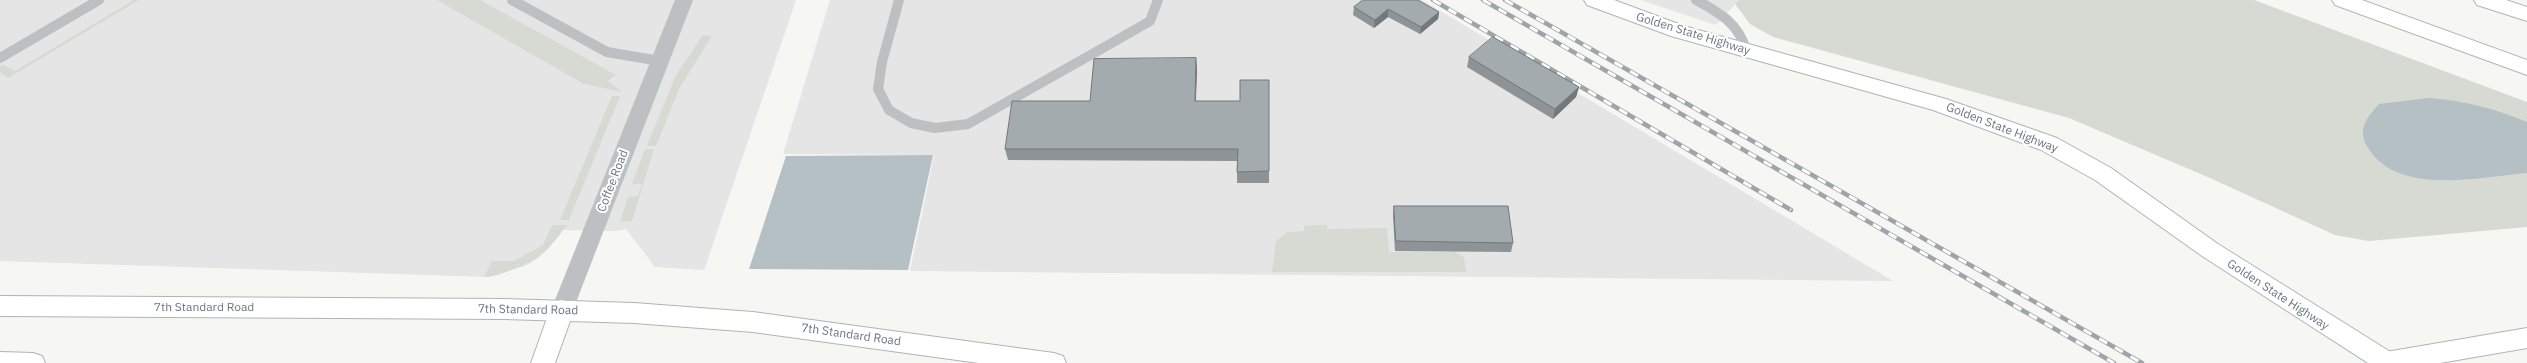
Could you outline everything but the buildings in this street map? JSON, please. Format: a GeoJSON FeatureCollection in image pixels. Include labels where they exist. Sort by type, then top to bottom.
{"type":"FeatureCollection","features":[{"type":"Feature","properties":{"kind":"main road","name":"Golden State Highway"},"geometry":{"type":"LineString","coordinates":[[1594,0],[1644,20],[1939,104],[2049,144],[2109,178],[2151,206],[2210,250],[2384,363]]}},
{"type":"Feature","properties":{"kind":"main road"},"geometry":{"type":"LineString","coordinates":[[2342,0],[2527,68]]}},
{"type":"Feature","properties":{"kind":"main road"},"geometry":{"type":"LineString","coordinates":[[2484,0],[2527,14]]}},
{"type":"Feature","properties":{"kind":"main road","name":"7th Standard Road"},"geometry":{"type":"LineString","coordinates":[[0,306],[562,310],[753,322],[1054,363]]}},
{"type":"Feature","properties":{"kind":"main road","name":"Coffee Road"},"geometry":{"type":"LineString","coordinates":[[543,363],[562,310]]}},
{"type":"Feature","properties":{"kind":"main road"},"geometry":{"type":"LineString","coordinates":[[2384,363],[2527,338]]}},
{"type":"Feature","properties":{"kind":"main road"},"geometry":{"type":"LineString","coordinates":[[0,362],[34,363]]}},
{"type":"Feature","properties":{"kind":"street","name":"Coffee Road"},"geometry":{"type":"LineString","coordinates":[[562,310],[684,0]]}},
{"type":"Feature","properties":{"kind":"lane"},"geometry":{"type":"LineString","coordinates":[[0,58],[99,0]]}},
{"type":"Feature","properties":{"kind":"lane"},"geometry":{"type":"LineString","coordinates":[[512,0],[607,52],[660,62]]}},
{"type":"Feature","properties":{"kind":"lane"},"geometry":{"type":"LineString","coordinates":[[899,0],[882,62],[878,89],[888,110],[911,123],[935,128],[968,124],[1110,44],[1150,20],[1158,0]]}},
{"type":"Feature","properties":{"kind":"lane"},"geometry":{"type":"LineString","coordinates":[[1696,0],[1708,3],[1734,24],[1744,37],[1746,50]]}},
{"type":"Feature","properties":{"kind":"shaded area"},"geometry":{"type":"Polygon","coordinates":[[[0,0],[796,0],[704,270],[655,267],[626,229],[617,231],[563,230],[548,249],[537,259],[525,266],[489,277],[0,261],[0,0]]]}},
{"type":"Feature","properties":{"kind":"shaded area"},"geometry":{"type":"Polygon","coordinates":[[[134,0],[139,0],[8,78],[0,72],[0,66],[4,65],[15,71],[134,0]]]}},
{"type":"Feature","properties":{"kind":"shaded area"},"geometry":{"type":"Polygon","coordinates":[[[437,0],[480,0],[616,75],[608,81],[622,92],[584,84],[437,0]]]}},
{"type":"Feature","properties":{"kind":"shaded area"},"geometry":{"type":"Polygon","coordinates":[[[830,0],[1422,0],[1893,281],[910,271],[934,155],[783,154],[830,0]]]}},
{"type":"Feature","properties":{"kind":"shaded area"},"geometry":{"type":"Polygon","coordinates":[[[1641,0],[1739,0],[1716,25],[1641,0]]]}},
{"type":"Feature","properties":{"kind":"shaded area"},"geometry":{"type":"Polygon","coordinates":[[[1739,0],[2254,0],[2527,102],[2527,227],[2369,241],[2335,235],[2210,178],[2069,118],[1773,37],[1750,24],[1735,4],[1739,0]]]}},
{"type":"Feature","properties":{"kind":"shaded area"},"geometry":{"type":"Polygon","coordinates":[[[703,35],[712,36],[679,89],[656,146],[647,146],[676,75],[703,35]]]}},
{"type":"Feature","properties":{"kind":"shaded area"},"geometry":{"type":"Polygon","coordinates":[[[612,96],[620,96],[569,220],[560,220],[612,96]]]}},
{"type":"Feature","properties":{"kind":"shaded area"},"geometry":{"type":"Polygon","coordinates":[[[2429,98],[2479,106],[2527,122],[2527,173],[2464,180],[2441,180],[2419,178],[2399,173],[2382,164],[2369,149],[2363,136],[2364,125],[2370,115],[2379,104],[2429,98]]]}},
{"type":"Feature","properties":{"kind":"shaded area"},"geometry":{"type":"Polygon","coordinates":[[[645,149],[654,149],[632,221],[620,222],[628,197],[638,196],[642,184],[632,184],[645,149]]]}},
{"type":"Feature","properties":{"kind":"shaded area"},"geometry":{"type":"Polygon","coordinates":[[[933,155],[908,270],[749,269],[786,156],[933,155]]]}},
{"type":"Feature","properties":{"kind":"shaded area"},"geometry":{"type":"Polygon","coordinates":[[[552,225],[567,225],[555,241],[537,258],[504,273],[484,277],[492,261],[514,261],[543,245],[552,225]]]}},
{"type":"Feature","properties":{"kind":"shaded area"},"geometry":{"type":"Polygon","coordinates":[[[1327,225],[1327,229],[1387,228],[1389,252],[1456,252],[1464,257],[1466,272],[1272,272],[1276,241],[1288,232],[1304,231],[1304,226],[1327,225]]]}},
{"type":"Feature","properties":{"kind":"railway"},"geometry":{"type":"LineString","coordinates":[[1433,0],[1791,210]]}},
{"type":"Feature","properties":{"kind":"railway"},"geometry":{"type":"LineString","coordinates":[[1483,0],[2114,363]]}},
{"type":"Feature","properties":{"kind":"railway"},"geometry":{"type":"LineString","coordinates":[[1505,0],[2142,363]]}}]}
